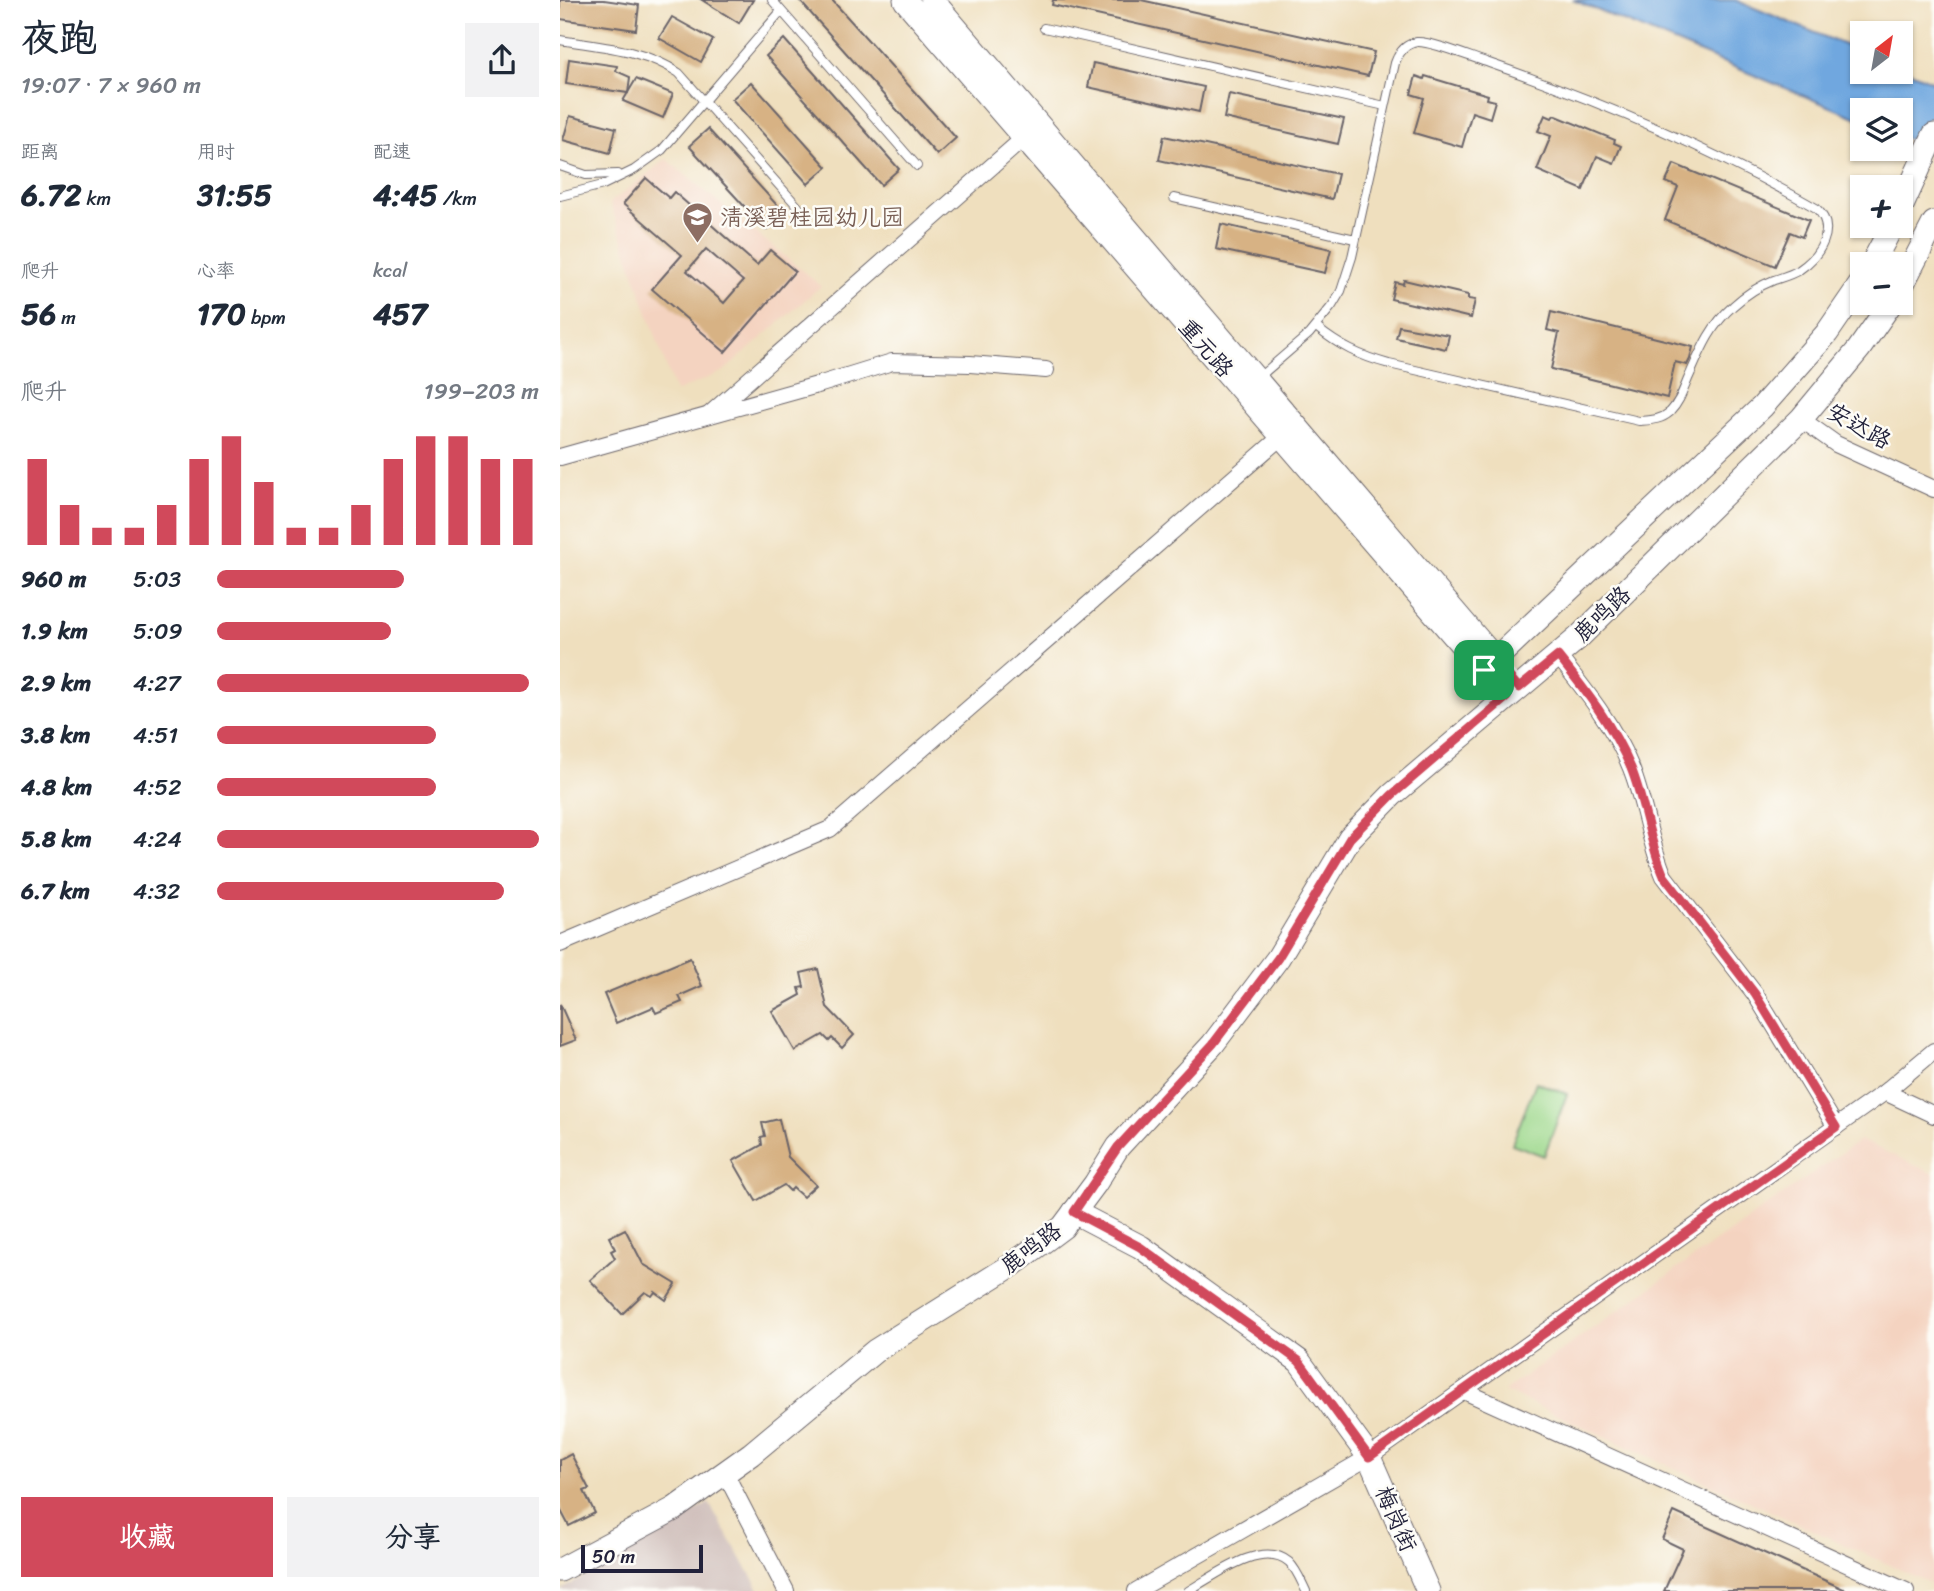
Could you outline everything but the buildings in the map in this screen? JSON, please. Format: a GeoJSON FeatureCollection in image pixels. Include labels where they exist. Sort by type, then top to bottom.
{"type":"FeatureCollection","features":[{"type":"Feature","properties":{"kind":"street","name":"重元路"},"geometry":{"type":"LineString","coordinates":[[905,0],[1282,436],[1490,665]]}},
{"type":"Feature","properties":{"kind":"street","name":"重元路"},"geometry":{"type":"LineString","coordinates":[[932,0],[1256,380],[1513,692]]}},
{"type":"Feature","properties":{"kind":"street"},"geometry":{"type":"LineString","coordinates":[[707,416],[1024,138]]}},
{"type":"Feature","properties":{"kind":"street"},"geometry":{"type":"LineString","coordinates":[[1913,181],[1930,144]]}},
{"type":"Feature","properties":{"kind":"street"},"geometry":{"type":"LineString","coordinates":[[1913,264],[1934,223]]}},
{"type":"Feature","properties":{"kind":"street","name":"鹿鸣路"},"geometry":{"type":"LineString","coordinates":[[1490,665],[1762,407],[1827,333],[1850,299]]}},
{"type":"Feature","properties":{"kind":"street","name":"鹿鸣路"},"geometry":{"type":"LineString","coordinates":[[560,1570],[674,1509],[751,1454],[875,1350],[1013,1265],[1063,1227],[1118,1147],[1213,1044],[1278,958],[1350,838],[1392,795],[1558,656],[1801,419],[1859,349],[1883,315]]}},
{"type":"Feature","properties":{"kind":"street"},"geometry":{"type":"LineString","coordinates":[[560,457],[892,362],[1046,370]]}},
{"type":"Feature","properties":{"kind":"street","name":"安达路"},"geometry":{"type":"LineString","coordinates":[[1801,419],[1836,444],[1934,489]]}},
{"type":"Feature","properties":{"kind":"street"},"geometry":{"type":"LineString","coordinates":[[560,944],[830,830],[1282,436]]}},
{"type":"Feature","properties":{"kind":"street"},"geometry":{"type":"LineString","coordinates":[[1558,656],[1600,709],[1631,768],[1655,855],[1664,876],[1755,994],[1836,1127]]}},
{"type":"Feature","properties":{"kind":"street"},"geometry":{"type":"LineString","coordinates":[[1136,1591],[1369,1457],[1885,1092],[1934,1051]]}},
{"type":"Feature","properties":{"kind":"street"},"geometry":{"type":"LineString","coordinates":[[1885,1092],[1934,1115]]}},
{"type":"Feature","properties":{"kind":"street","name":"梅岗街"},"geometry":{"type":"LineString","coordinates":[[1074,1212],[1140,1247],[1299,1361],[1369,1457],[1428,1591]]}},
{"type":"Feature","properties":{"kind":"street"},"geometry":{"type":"LineString","coordinates":[[1464,1391],[1906,1591]]}},
{"type":"Feature","properties":{"kind":"street"},"geometry":{"type":"LineString","coordinates":[[725,1473],[786,1591]]}},
{"type":"Feature","properties":{"kind":"lane"},"geometry":{"type":"LineString","coordinates":[[772,0],[917,166]]}},
{"type":"Feature","properties":{"kind":"lane"},"geometry":{"type":"LineString","coordinates":[[560,196],[603,185],[634,170],[662,150],[781,11]]}},
{"type":"Feature","properties":{"kind":"lane"},"geometry":{"type":"LineString","coordinates":[[1044,28],[1385,106]]}},
{"type":"Feature","properties":{"kind":"lane"},"geometry":{"type":"LineString","coordinates":[[560,40],[628,51],[655,59],[679,73],[801,210]]}},
{"type":"Feature","properties":{"kind":"lane"},"geometry":{"type":"LineString","coordinates":[[1256,380],[1316,327],[1341,291],[1353,257],[1399,52],[1408,44],[1420,42],[1547,84],[1624,114],[1712,154],[1816,208],[1824,214],[1827,223],[1827,233],[1811,259],[1801,269],[1759,287],[1731,307],[1705,341],[1678,403],[1668,414],[1654,420],[1640,421],[1389,365],[1362,357],[1337,344],[1316,327]]}},
{"type":"Feature","properties":{"kind":"lane"},"geometry":{"type":"LineString","coordinates":[[560,166],[598,176],[634,170]]}},
{"type":"Feature","properties":{"kind":"lane"},"geometry":{"type":"LineString","coordinates":[[1174,198],[1355,239]]}},
{"type":"Feature","properties":{"kind":"lane"},"geometry":{"type":"LineString","coordinates":[[1188,1591],[1262,1553],[1276,1555],[1288,1562],[1306,1591]]}},
{"type":"Feature","properties":{"kind":"shaded area","name":"清溪碧桂园幼儿园"},"geometry":{"type":"Polygon","coordinates":[[[666,159],[821,286],[724,371],[675,392],[610,203],[666,159]]]}},
{"type":"Feature","properties":{"kind":"shaded area"},"geometry":{"type":"Polygon","coordinates":[[[1860,1140],[1934,1174],[1934,1585],[1504,1391],[1860,1140]]]}},
{"type":"Feature","properties":{"kind":"shaded area"},"geometry":{"type":"Polygon","coordinates":[[[709,1503],[760,1591],[560,1591],[709,1503]]]}},
{"type":"Feature","properties":{"kind":"green space"},"geometry":{"type":"Polygon","coordinates":[[[1536,1082],[1567,1094],[1544,1156],[1512,1144],[1536,1082]]]}},
{"type":"Feature","properties":{"kind":"water"},"geometry":{"type":"Polygon","coordinates":[[[1573,0],[1735,0],[1850,47],[1850,84],[1913,84],[1913,73],[1934,82],[1934,150],[1913,141],[1913,98],[1850,98],[1850,115],[1573,0]]]}},
{"type":"Feature","properties":{"kind":"place","name":"清溪碧桂园幼儿园"},"geometry":{"type":"Point","coordinates":[697,244]}},
{"type":"Feature","properties":{"kind":"route"},"geometry":{"type":"LineString","coordinates":[[1558,656],[1600,709],[1631,768],[1655,855],[1664,876],[1755,994],[1836,1127],[1369,1457],[1299,1361],[1140,1247],[1074,1212],[1118,1147],[1213,1044],[1278,958],[1350,838],[1392,795],[1507,697],[1484,670],[1495,660],[1519,688],[1558,656]]}}]}
